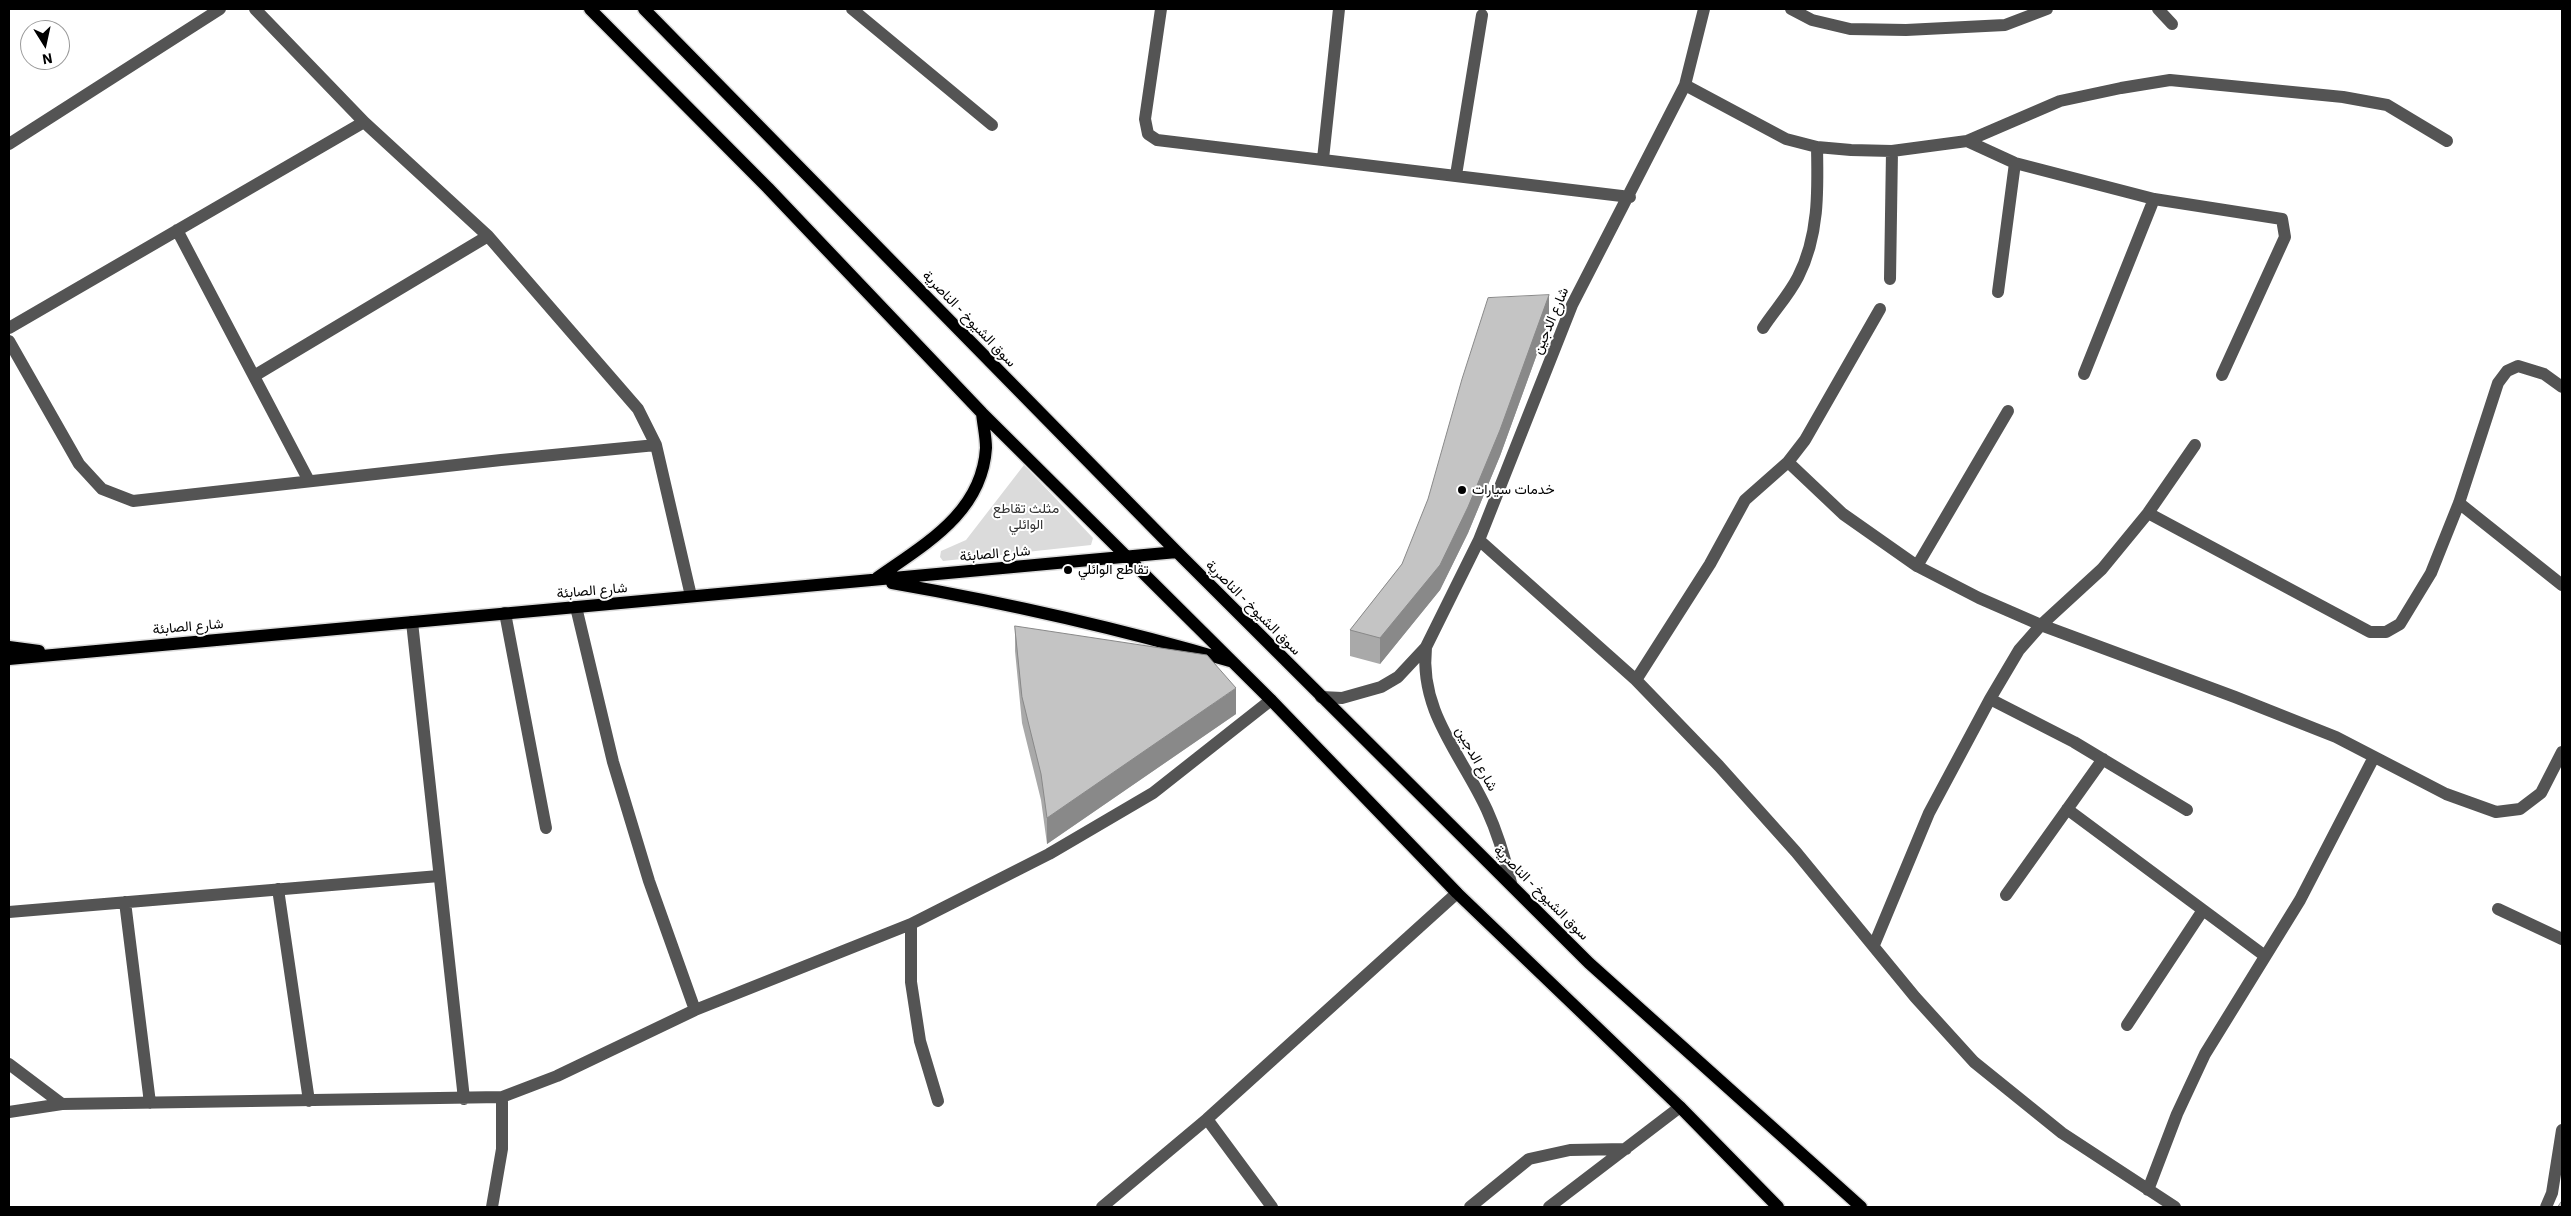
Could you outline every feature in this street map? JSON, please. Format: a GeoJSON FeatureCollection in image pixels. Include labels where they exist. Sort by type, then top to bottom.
{"type":"FeatureCollection","features":[{"type":"Feature","properties":{"kind":"main road"},"geometry":{"type":"LineString","coordinates":[[590,9],[768,188],[982,413],[1129,556],[1232,662],[1272,700],[1458,893],[1680,1108],[1778,1207]]}},
{"type":"Feature","properties":{"kind":"main road","name":"سوق الشيوخ - الناصرية"},"geometry":{"type":"LineString","coordinates":[[644,9],[1321,698],[1511,884],[1588,963],[1861,1207]]}},
{"type":"Feature","properties":{"kind":"main road"},"geometry":{"type":"LineString","coordinates":[[875,580],[940,534],[964,510],[980,480],[983,464],[986,447],[982,413]]}},
{"type":"Feature","properties":{"kind":"main road","name":"شارع الصابئة"},"geometry":{"type":"LineString","coordinates":[[9,659],[1177,552]]}},
{"type":"Feature","properties":{"kind":"main road"},"geometry":{"type":"LineString","coordinates":[[875,580],[1055,614],[1144,636],[1232,662]]}},
{"type":"Feature","properties":{"kind":"main road"},"geometry":{"type":"LineString","coordinates":[[9,647],[63,654]]}},
{"type":"Feature","properties":{"kind":"street"},"geometry":{"type":"LineString","coordinates":[[9,144],[220,9]]}},
{"type":"Feature","properties":{"kind":"street"},"geometry":{"type":"LineString","coordinates":[[255,9],[364,122],[488,236],[638,409],[656,445],[691,596]]}},
{"type":"Feature","properties":{"kind":"street"},"geometry":{"type":"LineString","coordinates":[[852,9],[992,125]]}},
{"type":"Feature","properties":{"kind":"street"},"geometry":{"type":"LineString","coordinates":[[1160,9],[1145,120],[1148,134],[1158,140],[1630,197]]}},
{"type":"Feature","properties":{"kind":"street"},"geometry":{"type":"LineString","coordinates":[[1323,159],[1339,9]]}},
{"type":"Feature","properties":{"kind":"street","name":"شارع الدجين"},"geometry":{"type":"LineString","coordinates":[[1321,698],[1342,698],[1381,687],[1398,677],[1426,648],[1479,540],[1572,305],[1630,197],[1685,85],[1704,9]]}},
{"type":"Feature","properties":{"kind":"street"},"geometry":{"type":"LineString","coordinates":[[1791,9],[1812,20],[1850,29],[1906,30],[2005,25],[2047,9]]}},
{"type":"Feature","properties":{"kind":"street"},"geometry":{"type":"LineString","coordinates":[[2158,9],[2172,24]]}},
{"type":"Feature","properties":{"kind":"street"},"geometry":{"type":"LineString","coordinates":[[1456,175],[1482,16]]}},
{"type":"Feature","properties":{"kind":"street"},"geometry":{"type":"LineString","coordinates":[[1685,85],[1786,139],[1817,147],[1892,151],[1967,142],[2060,101],[2170,80],[2333,96],[2387,105],[2448,141]]}},
{"type":"Feature","properties":{"kind":"street"},"geometry":{"type":"LineString","coordinates":[[9,328],[364,122]]}},
{"type":"Feature","properties":{"kind":"street"},"geometry":{"type":"LineString","coordinates":[[1967,142],[2016,163],[2154,199],[2282,219],[2285,237],[2222,375]]}},
{"type":"Feature","properties":{"kind":"street"},"geometry":{"type":"LineString","coordinates":[[1763,328],[1798,277],[1813,237],[1818,190],[1817,147]]}},
{"type":"Feature","properties":{"kind":"street"},"geometry":{"type":"LineString","coordinates":[[1890,279],[1892,151]]}},
{"type":"Feature","properties":{"kind":"street"},"geometry":{"type":"LineString","coordinates":[[1998,292],[2016,163]]}},
{"type":"Feature","properties":{"kind":"street"},"geometry":{"type":"LineString","coordinates":[[2084,374],[2154,199]]}},
{"type":"Feature","properties":{"kind":"street"},"geometry":{"type":"LineString","coordinates":[[177,230],[309,482]]}},
{"type":"Feature","properties":{"kind":"street"},"geometry":{"type":"LineString","coordinates":[[254,376],[488,236]]}},
{"type":"Feature","properties":{"kind":"street"},"geometry":{"type":"LineString","coordinates":[[1636,680],[1710,564],[1745,500],[1788,462],[1805,440],[1880,309]]}},
{"type":"Feature","properties":{"kind":"street"},"geometry":{"type":"LineString","coordinates":[[9,341],[79,464],[102,489],[133,501],[656,445]]}},
{"type":"Feature","properties":{"kind":"street"},"geometry":{"type":"LineString","coordinates":[[2148,512],[2370,632],[2386,632],[2400,624],[2431,573],[2459,504],[2498,383],[2507,371],[2518,366],[2544,374],[2562,387]]}},
{"type":"Feature","properties":{"kind":"street"},"geometry":{"type":"LineString","coordinates":[[1917,566],[2008,411]]}},
{"type":"Feature","properties":{"kind":"street"},"geometry":{"type":"LineString","coordinates":[[1874,945],[1929,813],[1990,699],[2019,650],[2041,626],[2102,569],[2148,512],[2195,445]]}},
{"type":"Feature","properties":{"kind":"street"},"geometry":{"type":"LineString","coordinates":[[1788,462],[1843,514],[1917,566],[2041,626],[2235,697],[2336,737],[2446,794],[2496,812],[2520,809],[2541,793],[2562,752]]}},
{"type":"Feature","properties":{"kind":"street"},"geometry":{"type":"LineString","coordinates":[[2459,504],[2562,584]]}},
{"type":"Feature","properties":{"kind":"street"},"geometry":{"type":"LineString","coordinates":[[1479,540],[1636,680],[1719,766],[1874,945],[1915,997],[1974,1062],[2062,1133],[2175,1207]]}},
{"type":"Feature","properties":{"kind":"street"},"geometry":{"type":"LineString","coordinates":[[576,607],[613,762],[649,881],[695,1010]]}},
{"type":"Feature","properties":{"kind":"street"},"geometry":{"type":"LineString","coordinates":[[505,613],[546,828]]}},
{"type":"Feature","properties":{"kind":"street"},"geometry":{"type":"LineString","coordinates":[[412,622],[464,1098]]}},
{"type":"Feature","properties":{"kind":"street","name":"شارع الدجين"},"geometry":{"type":"LineString","coordinates":[[1426,648],[1425,674],[1429,700],[1487,810],[1501,846],[1511,884]]}},
{"type":"Feature","properties":{"kind":"street"},"geometry":{"type":"LineString","coordinates":[[1990,699],[2102,758],[2188,810]]}},
{"type":"Feature","properties":{"kind":"street"},"geometry":{"type":"LineString","coordinates":[[9,1112],[62,1104],[502,1097],[557,1076],[695,1010],[910,924],[1049,854],[1153,793],[1272,700]]}},
{"type":"Feature","properties":{"kind":"street"},"geometry":{"type":"LineString","coordinates":[[2148,1190],[2176,1114],[2205,1054],[2300,900],[2374,757]]}},
{"type":"Feature","properties":{"kind":"street"},"geometry":{"type":"LineString","coordinates":[[2006,895],[2102,758]]}},
{"type":"Feature","properties":{"kind":"street"},"geometry":{"type":"LineString","coordinates":[[2067,809],[2264,956]]}},
{"type":"Feature","properties":{"kind":"street"},"geometry":{"type":"LineString","coordinates":[[9,912],[439,876]]}},
{"type":"Feature","properties":{"kind":"street"},"geometry":{"type":"LineString","coordinates":[[278,889],[308,1101]]}},
{"type":"Feature","properties":{"kind":"street"},"geometry":{"type":"LineString","coordinates":[[1102,1207],[1207,1119],[1458,893]]}},
{"type":"Feature","properties":{"kind":"street"},"geometry":{"type":"LineString","coordinates":[[125,902],[150,1104]]}},
{"type":"Feature","properties":{"kind":"street"},"geometry":{"type":"LineString","coordinates":[[2127,1025],[2204,910]]}},
{"type":"Feature","properties":{"kind":"street"},"geometry":{"type":"LineString","coordinates":[[2498,910],[2562,938]]}},
{"type":"Feature","properties":{"kind":"street"},"geometry":{"type":"LineString","coordinates":[[910,924],[911,982],[920,1041],[938,1101]]}},
{"type":"Feature","properties":{"kind":"street"},"geometry":{"type":"LineString","coordinates":[[9,1064],[62,1104]]}},
{"type":"Feature","properties":{"kind":"street"},"geometry":{"type":"LineString","coordinates":[[492,1207],[502,1149],[502,1097]]}},
{"type":"Feature","properties":{"kind":"street"},"geometry":{"type":"LineString","coordinates":[[1549,1207],[1680,1108]]}},
{"type":"Feature","properties":{"kind":"street"},"geometry":{"type":"LineString","coordinates":[[1207,1119],[1272,1207]]}},
{"type":"Feature","properties":{"kind":"street"},"geometry":{"type":"LineString","coordinates":[[2546,1207],[2552,1193],[2562,1130]]}},
{"type":"Feature","properties":{"kind":"street"},"geometry":{"type":"LineString","coordinates":[[1470,1207],[1529,1159],[1570,1150],[1626,1149]]}},
{"type":"Feature","properties":{"kind":"green space","name":"مثلث تقاطع الوائلي"},"geometry":{"type":"Polygon","coordinates":[[[1024,465],[1093,538],[1091,545],[943,561],[940,557],[941,551],[966,540],[1024,465]]]}},
{"type":"Feature","properties":{"kind":"building","name":"خدمات سيارات"},"geometry":{"type":"Polygon","coordinates":[[[1549,295],[1500,430],[1468,507],[1440,565],[1380,638],[1350,630],[1402,564],[1428,499],[1462,379],[1488,298],[1549,295]]]}},
{"type":"Feature","properties":{"kind":"building"},"geometry":{"type":"Polygon","coordinates":[[[1015,626],[1207,655],[1236,688],[1047,818],[1041,774],[1022,697],[1015,626]]]}},
{"type":"Feature","properties":{"kind":"place","name":"خدمات سيارات"},"geometry":{"type":"Point","coordinates":[1462,490]}},
{"type":"Feature","properties":{"kind":"place","name":"تقاطع الوائلي"},"geometry":{"type":"Point","coordinates":[1068,570]}}]}
